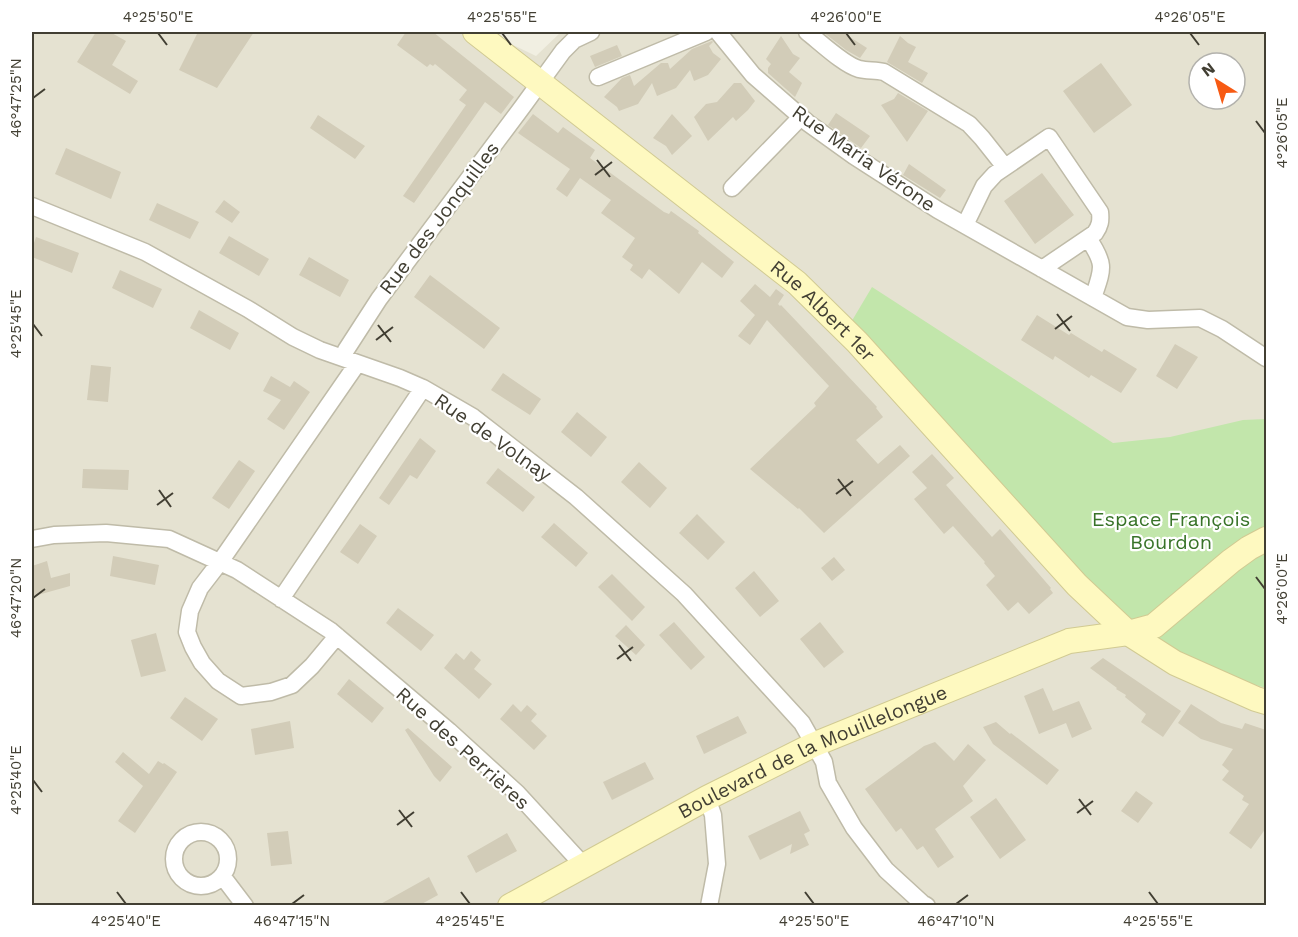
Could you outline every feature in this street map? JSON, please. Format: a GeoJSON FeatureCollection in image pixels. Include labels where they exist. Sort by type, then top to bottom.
{"type":"FeatureCollection","features":[{"type":"Feature","properties":{"kind":"main road","name":"Rue Albert 1er"},"geometry":{"type":"LineString","coordinates":[[475,32],[797,283],[857,342],[1077,585],[1128,633],[1175,663],[1266,702]]}},
{"type":"Feature","properties":{"kind":"main road","name":"Boulevard de la Mouillelongue"},"geometry":{"type":"LineString","coordinates":[[510,906],[707,798],[813,745],[1069,641],[1128,633],[1154,626],[1258,543],[1266,523]]}},
{"type":"Feature","properties":{"kind":"street","name":"Rue des Jonquilles"},"geometry":{"type":"LineString","coordinates":[[220,562],[350,361],[346,350],[379,299],[563,51],[574,40],[591,32]]}},
{"type":"Feature","properties":{"kind":"street"},"geometry":{"type":"LineString","coordinates":[[598,77],[706,32]]}},
{"type":"Feature","properties":{"kind":"street","name":"Rue Maria Vérone"},"geometry":{"type":"LineString","coordinates":[[718,32],[753,75],[801,117],[854,156],[938,210],[1126,317],[1135,319],[1200,318],[1222,329],[1266,358]]}},
{"type":"Feature","properties":{"kind":"street"},"geometry":{"type":"LineString","coordinates":[[807,32],[845,62],[859,69],[884,72],[969,124],[1005,167]]}},
{"type":"Feature","properties":{"kind":"street"},"geometry":{"type":"LineString","coordinates":[[732,189],[801,117]]}},
{"type":"Feature","properties":{"kind":"street"},"geometry":{"type":"LineString","coordinates":[[965,225],[984,186],[995,174],[1049,137],[1100,212],[1101,218],[1100,227],[1095,233],[1042,269]]}},
{"type":"Feature","properties":{"kind":"street","name":"Rue de Volnay"},"geometry":{"type":"LineString","coordinates":[[32,206],[145,252],[320,350],[423,388],[473,417],[576,497],[684,594],[802,723],[824,762],[828,783],[854,828],[886,870],[927,906]]}},
{"type":"Feature","properties":{"kind":"street"},"geometry":{"type":"LineString","coordinates":[[1088,238],[1099,255],[1102,266],[1101,277],[1093,298]]}},
{"type":"Feature","properties":{"kind":"street"},"geometry":{"type":"LineString","coordinates":[[281,598],[423,388]]}},
{"type":"Feature","properties":{"kind":"street","name":"Rue des Perrières"},"geometry":{"type":"LineString","coordinates":[[32,539],[54,535],[106,533],[169,539],[237,570],[337,636],[517,793],[584,866]]}},
{"type":"Feature","properties":{"kind":"street"},"geometry":{"type":"LineString","coordinates":[[220,562],[200,588],[190,611],[187,632],[202,663],[218,681],[241,696],[271,692],[292,685],[312,666],[337,636]]}},
{"type":"Feature","properties":{"kind":"street"},"geometry":{"type":"LineString","coordinates":[[707,798],[713,815],[717,864],[709,906]]}},
{"type":"Feature","properties":{"kind":"street"},"geometry":{"type":"LineString","coordinates":[[223,877],[245,906]]}},
{"type":"Feature","properties":{"kind":"shaded area"},"geometry":{"type":"Polygon","coordinates":[[[32,32],[496,32],[509,43],[536,56],[561,32],[1266,32],[1266,905],[32,905],[32,32]]]}},
{"type":"Feature","properties":{"kind":"green space","name":"Espace François Bourdon"},"geometry":{"type":"Polygon","coordinates":[[[872,287],[1113,443],[1170,437],[1243,420],[1266,419],[1266,688],[1221,675],[1147,636],[1085,580],[850,324],[872,287]]]}},
{"type":"Feature","properties":{"kind":"building"},"geometry":{"type":"Polygon","coordinates":[[[96,32],[110,32],[126,41],[112,65],[138,81],[130,94],[77,62],[96,32]]]}},
{"type":"Feature","properties":{"kind":"building"},"geometry":{"type":"Polygon","coordinates":[[[198,32],[254,32],[217,88],[179,70],[198,32]]]}},
{"type":"Feature","properties":{"kind":"building"},"geometry":{"type":"Polygon","coordinates":[[[406,32],[433,32],[514,97],[501,114],[485,102],[414,203],[403,196],[466,105],[459,100],[467,90],[435,64],[427,67],[397,45],[406,32]]]}},
{"type":"Feature","properties":{"kind":"building"},"geometry":{"type":"Polygon","coordinates":[[[823,32],[842,32],[867,48],[860,58],[823,32]]]}},
{"type":"Feature","properties":{"kind":"building"},"geometry":{"type":"Polygon","coordinates":[[[781,36],[793,54],[800,58],[789,72],[802,83],[795,97],[768,73],[771,64],[766,59],[781,36]]]}},
{"type":"Feature","properties":{"kind":"building"},"geometry":{"type":"Polygon","coordinates":[[[900,36],[916,47],[908,62],[928,73],[922,83],[887,62],[900,36]]]}},
{"type":"Feature","properties":{"kind":"building"},"geometry":{"type":"Polygon","coordinates":[[[712,41],[709,46],[713,53],[721,59],[708,75],[694,81],[690,70],[676,88],[657,96],[652,83],[638,104],[619,111],[604,97],[622,78],[630,75],[634,86],[661,63],[668,63],[670,69],[692,49],[712,41]]]}},
{"type":"Feature","properties":{"kind":"building"},"geometry":{"type":"Polygon","coordinates":[[[617,45],[622,56],[595,67],[590,56],[617,45]]]}},
{"type":"Feature","properties":{"kind":"building"},"geometry":{"type":"Polygon","coordinates":[[[1101,63],[1132,105],[1094,133],[1063,91],[1101,63]]]}},
{"type":"Feature","properties":{"kind":"building"},"geometry":{"type":"Polygon","coordinates":[[[734,83],[741,83],[755,101],[736,121],[733,117],[708,141],[694,117],[706,104],[717,102],[734,83]]]}},
{"type":"Feature","properties":{"kind":"building"},"geometry":{"type":"Polygon","coordinates":[[[898,93],[928,111],[907,142],[881,105],[894,99],[898,93]]]}},
{"type":"Feature","properties":{"kind":"building"},"geometry":{"type":"Polygon","coordinates":[[[836,113],[870,136],[861,148],[828,125],[836,113]]]}},
{"type":"Feature","properties":{"kind":"building"},"geometry":{"type":"Polygon","coordinates":[[[533,114],[558,133],[563,127],[595,150],[590,158],[664,212],[669,214],[671,211],[699,231],[698,233],[734,262],[722,278],[702,262],[679,294],[649,269],[642,279],[630,270],[633,265],[622,257],[635,238],[601,213],[611,200],[580,178],[567,197],[556,189],[570,169],[518,133],[533,114]]]}},
{"type":"Feature","properties":{"kind":"building"},"geometry":{"type":"Polygon","coordinates":[[[672,114],[692,136],[672,155],[666,146],[653,138],[672,114]]]}},
{"type":"Feature","properties":{"kind":"building"},"geometry":{"type":"Polygon","coordinates":[[[318,115],[365,146],[355,159],[310,128],[318,115]]]}},
{"type":"Feature","properties":{"kind":"building"},"geometry":{"type":"Polygon","coordinates":[[[66,148],[121,172],[111,199],[55,174],[66,148]]]}},
{"type":"Feature","properties":{"kind":"building"},"geometry":{"type":"Polygon","coordinates":[[[909,164],[946,190],[940,198],[903,175],[909,164]]]}},
{"type":"Feature","properties":{"kind":"building"},"geometry":{"type":"Polygon","coordinates":[[[1042,173],[1074,215],[1035,244],[1004,201],[1042,173]]]}},
{"type":"Feature","properties":{"kind":"building"},"geometry":{"type":"Polygon","coordinates":[[[224,200],[240,212],[232,223],[215,212],[224,200]]]}},
{"type":"Feature","properties":{"kind":"building"},"geometry":{"type":"Polygon","coordinates":[[[157,203],[199,222],[190,239],[149,220],[157,203]]]}},
{"type":"Feature","properties":{"kind":"building"},"geometry":{"type":"Polygon","coordinates":[[[229,236],[269,259],[259,276],[219,253],[229,236]]]}},
{"type":"Feature","properties":{"kind":"building"},"geometry":{"type":"Polygon","coordinates":[[[36,237],[79,253],[72,273],[32,257],[36,237]]]}},
{"type":"Feature","properties":{"kind":"building"},"geometry":{"type":"Polygon","coordinates":[[[309,257],[349,280],[340,297],[299,275],[309,257]]]}},
{"type":"Feature","properties":{"kind":"building"},"geometry":{"type":"Polygon","coordinates":[[[120,270],[162,289],[153,308],[112,288],[120,270]]]}},
{"type":"Feature","properties":{"kind":"building"},"geometry":{"type":"Polygon","coordinates":[[[430,275],[500,328],[484,349],[414,297],[430,275]]]}},
{"type":"Feature","properties":{"kind":"building"},"geometry":{"type":"Polygon","coordinates":[[[755,284],[770,297],[776,289],[784,295],[778,304],[877,407],[883,417],[856,440],[878,464],[900,445],[910,456],[824,533],[799,508],[750,469],[816,406],[814,403],[829,386],[767,320],[750,345],[738,336],[755,315],[740,301],[755,284]]]}},
{"type":"Feature","properties":{"kind":"building"},"geometry":{"type":"Polygon","coordinates":[[[199,310],[239,333],[230,350],[190,328],[199,310]]]}},
{"type":"Feature","properties":{"kind":"building"},"geometry":{"type":"Polygon","coordinates":[[[1037,315],[1069,335],[1071,333],[1102,352],[1104,349],[1137,369],[1121,393],[1091,375],[1089,378],[1055,356],[1053,360],[1021,340],[1037,315]]]}},
{"type":"Feature","properties":{"kind":"building"},"geometry":{"type":"Polygon","coordinates":[[[1175,344],[1198,357],[1177,389],[1156,376],[1175,344]]]}},
{"type":"Feature","properties":{"kind":"building"},"geometry":{"type":"Polygon","coordinates":[[[91,365],[111,367],[108,402],[87,400],[91,365]]]}},
{"type":"Feature","properties":{"kind":"building"},"geometry":{"type":"Polygon","coordinates":[[[503,373],[541,399],[530,415],[491,390],[503,373]]]}},
{"type":"Feature","properties":{"kind":"building"},"geometry":{"type":"Polygon","coordinates":[[[271,376],[290,387],[294,381],[310,392],[284,430],[267,419],[281,400],[263,391],[271,376]]]}},
{"type":"Feature","properties":{"kind":"building"},"geometry":{"type":"Polygon","coordinates":[[[577,412],[607,437],[591,457],[561,432],[577,412]]]}},
{"type":"Feature","properties":{"kind":"building"},"geometry":{"type":"Polygon","coordinates":[[[420,438],[436,451],[417,479],[410,475],[389,505],[379,498],[420,438]]]}},
{"type":"Feature","properties":{"kind":"building"},"geometry":{"type":"Polygon","coordinates":[[[932,454],[954,478],[946,485],[992,537],[1000,529],[1051,588],[1053,593],[1029,614],[1018,602],[1008,611],[986,585],[995,576],[985,562],[953,526],[944,534],[914,499],[927,488],[912,472],[932,454]]]}},
{"type":"Feature","properties":{"kind":"building"},"geometry":{"type":"Polygon","coordinates":[[[239,460],[255,471],[229,509],[212,498],[239,460]]]}},
{"type":"Feature","properties":{"kind":"building"},"geometry":{"type":"Polygon","coordinates":[[[639,462],[667,488],[650,508],[621,482],[639,462]]]}},
{"type":"Feature","properties":{"kind":"building"},"geometry":{"type":"Polygon","coordinates":[[[498,468],[535,497],[523,512],[486,483],[498,468]]]}},
{"type":"Feature","properties":{"kind":"building"},"geometry":{"type":"Polygon","coordinates":[[[83,469],[129,470],[128,490],[82,488],[83,469]]]}},
{"type":"Feature","properties":{"kind":"building"},"geometry":{"type":"Polygon","coordinates":[[[697,514],[725,542],[708,560],[679,533],[697,514]]]}},
{"type":"Feature","properties":{"kind":"building"},"geometry":{"type":"Polygon","coordinates":[[[554,523],[588,553],[576,567],[541,537],[554,523]]]}},
{"type":"Feature","properties":{"kind":"building"},"geometry":{"type":"Polygon","coordinates":[[[360,524],[377,536],[358,564],[340,552],[360,524]]]}},
{"type":"Feature","properties":{"kind":"building"},"geometry":{"type":"Polygon","coordinates":[[[113,556],[159,565],[155,585],[110,576],[113,556]]]}},
{"type":"Feature","properties":{"kind":"building"},"geometry":{"type":"Polygon","coordinates":[[[834,557],[845,570],[832,581],[821,568],[834,557]]]}},
{"type":"Feature","properties":{"kind":"building"},"geometry":{"type":"Polygon","coordinates":[[[47,561],[51,578],[70,573],[70,586],[34,596],[32,566],[47,561]]]}},
{"type":"Feature","properties":{"kind":"building"},"geometry":{"type":"Polygon","coordinates":[[[754,571],[779,601],[760,617],[735,588],[754,571]]]}},
{"type":"Feature","properties":{"kind":"building"},"geometry":{"type":"Polygon","coordinates":[[[612,574],[645,607],[632,621],[598,587],[612,574]]]}},
{"type":"Feature","properties":{"kind":"building"},"geometry":{"type":"Polygon","coordinates":[[[398,608],[434,635],[421,651],[386,623],[398,608]]]}},
{"type":"Feature","properties":{"kind":"building"},"geometry":{"type":"Polygon","coordinates":[[[674,622],[705,657],[691,670],[659,635],[674,622]]]}},
{"type":"Feature","properties":{"kind":"building"},"geometry":{"type":"Polygon","coordinates":[[[820,622],[844,652],[824,668],[800,639],[820,622]]]}},
{"type":"Feature","properties":{"kind":"building"},"geometry":{"type":"Polygon","coordinates":[[[626,625],[645,645],[636,655],[615,636],[626,625]]]}},
{"type":"Feature","properties":{"kind":"building"},"geometry":{"type":"Polygon","coordinates":[[[156,633],[166,671],[141,677],[131,640],[156,633]]]}},
{"type":"Feature","properties":{"kind":"building"},"geometry":{"type":"Polygon","coordinates":[[[471,651],[481,660],[474,669],[492,684],[479,699],[444,668],[456,653],[464,660],[471,651]]]}},
{"type":"Feature","properties":{"kind":"building"},"geometry":{"type":"Polygon","coordinates":[[[1103,658],[1181,711],[1163,737],[1141,722],[1146,714],[1125,697],[1126,695],[1090,668],[1103,658]]]}},
{"type":"Feature","properties":{"kind":"building"},"geometry":{"type":"Polygon","coordinates":[[[349,679],[384,708],[372,723],[337,694],[349,679]]]}},
{"type":"Feature","properties":{"kind":"building"},"geometry":{"type":"Polygon","coordinates":[[[1043,688],[1053,711],[1079,701],[1092,729],[1072,738],[1066,723],[1039,734],[1024,696],[1043,688]]]}},
{"type":"Feature","properties":{"kind":"building"},"geometry":{"type":"Polygon","coordinates":[[[185,697],[218,719],[202,741],[170,718],[185,697]]]}},
{"type":"Feature","properties":{"kind":"building"},"geometry":{"type":"Polygon","coordinates":[[[513,704],[521,712],[527,705],[537,714],[531,721],[547,736],[534,750],[500,719],[513,704]]]}},
{"type":"Feature","properties":{"kind":"building"},"geometry":{"type":"Polygon","coordinates":[[[1191,704],[1221,723],[1242,729],[1245,723],[1266,730],[1266,828],[1251,849],[1229,833],[1249,804],[1242,800],[1244,796],[1222,780],[1229,771],[1222,765],[1233,749],[1201,739],[1178,723],[1191,704]]]}},
{"type":"Feature","properties":{"kind":"building"},"geometry":{"type":"Polygon","coordinates":[[[738,716],[747,733],[704,754],[696,736],[738,716]]]}},
{"type":"Feature","properties":{"kind":"building"},"geometry":{"type":"Polygon","coordinates":[[[290,721],[294,748],[255,755],[251,729],[290,721]]]}},
{"type":"Feature","properties":{"kind":"building"},"geometry":{"type":"Polygon","coordinates":[[[996,722],[1059,770],[1047,785],[993,744],[983,727],[996,722]]]}},
{"type":"Feature","properties":{"kind":"building"},"geometry":{"type":"Polygon","coordinates":[[[408,728],[452,767],[440,782],[405,730],[408,728]]]}},
{"type":"Feature","properties":{"kind":"building"},"geometry":{"type":"Polygon","coordinates":[[[935,742],[954,761],[968,744],[986,760],[963,786],[973,801],[935,829],[954,857],[938,868],[923,846],[917,850],[901,828],[896,832],[865,789],[924,746],[935,742]]]}},
{"type":"Feature","properties":{"kind":"building"},"geometry":{"type":"Polygon","coordinates":[[[123,752],[149,774],[158,761],[177,772],[135,833],[118,821],[143,786],[115,762],[123,752]]]}},
{"type":"Feature","properties":{"kind":"building"},"geometry":{"type":"Polygon","coordinates":[[[645,762],[654,779],[612,800],[603,782],[645,762]]]}},
{"type":"Feature","properties":{"kind":"building"},"geometry":{"type":"Polygon","coordinates":[[[1136,791],[1153,803],[1138,823],[1121,811],[1136,791]]]}},
{"type":"Feature","properties":{"kind":"building"},"geometry":{"type":"Polygon","coordinates":[[[996,798],[1026,840],[1000,859],[970,817],[996,798]]]}},
{"type":"Feature","properties":{"kind":"building"},"geometry":{"type":"Polygon","coordinates":[[[800,811],[810,831],[804,834],[809,845],[790,854],[792,844],[760,860],[748,836],[800,811]]]}},
{"type":"Feature","properties":{"kind":"building"},"geometry":{"type":"Polygon","coordinates":[[[288,831],[292,864],[271,866],[267,833],[288,831]]]}},
{"type":"Feature","properties":{"kind":"building"},"geometry":{"type":"Polygon","coordinates":[[[507,833],[517,851],[476,873],[467,856],[507,833]]]}},
{"type":"Feature","properties":{"kind":"building"},"geometry":{"type":"Polygon","coordinates":[[[429,877],[438,895],[418,906],[377,906],[429,877]]]}}]}
